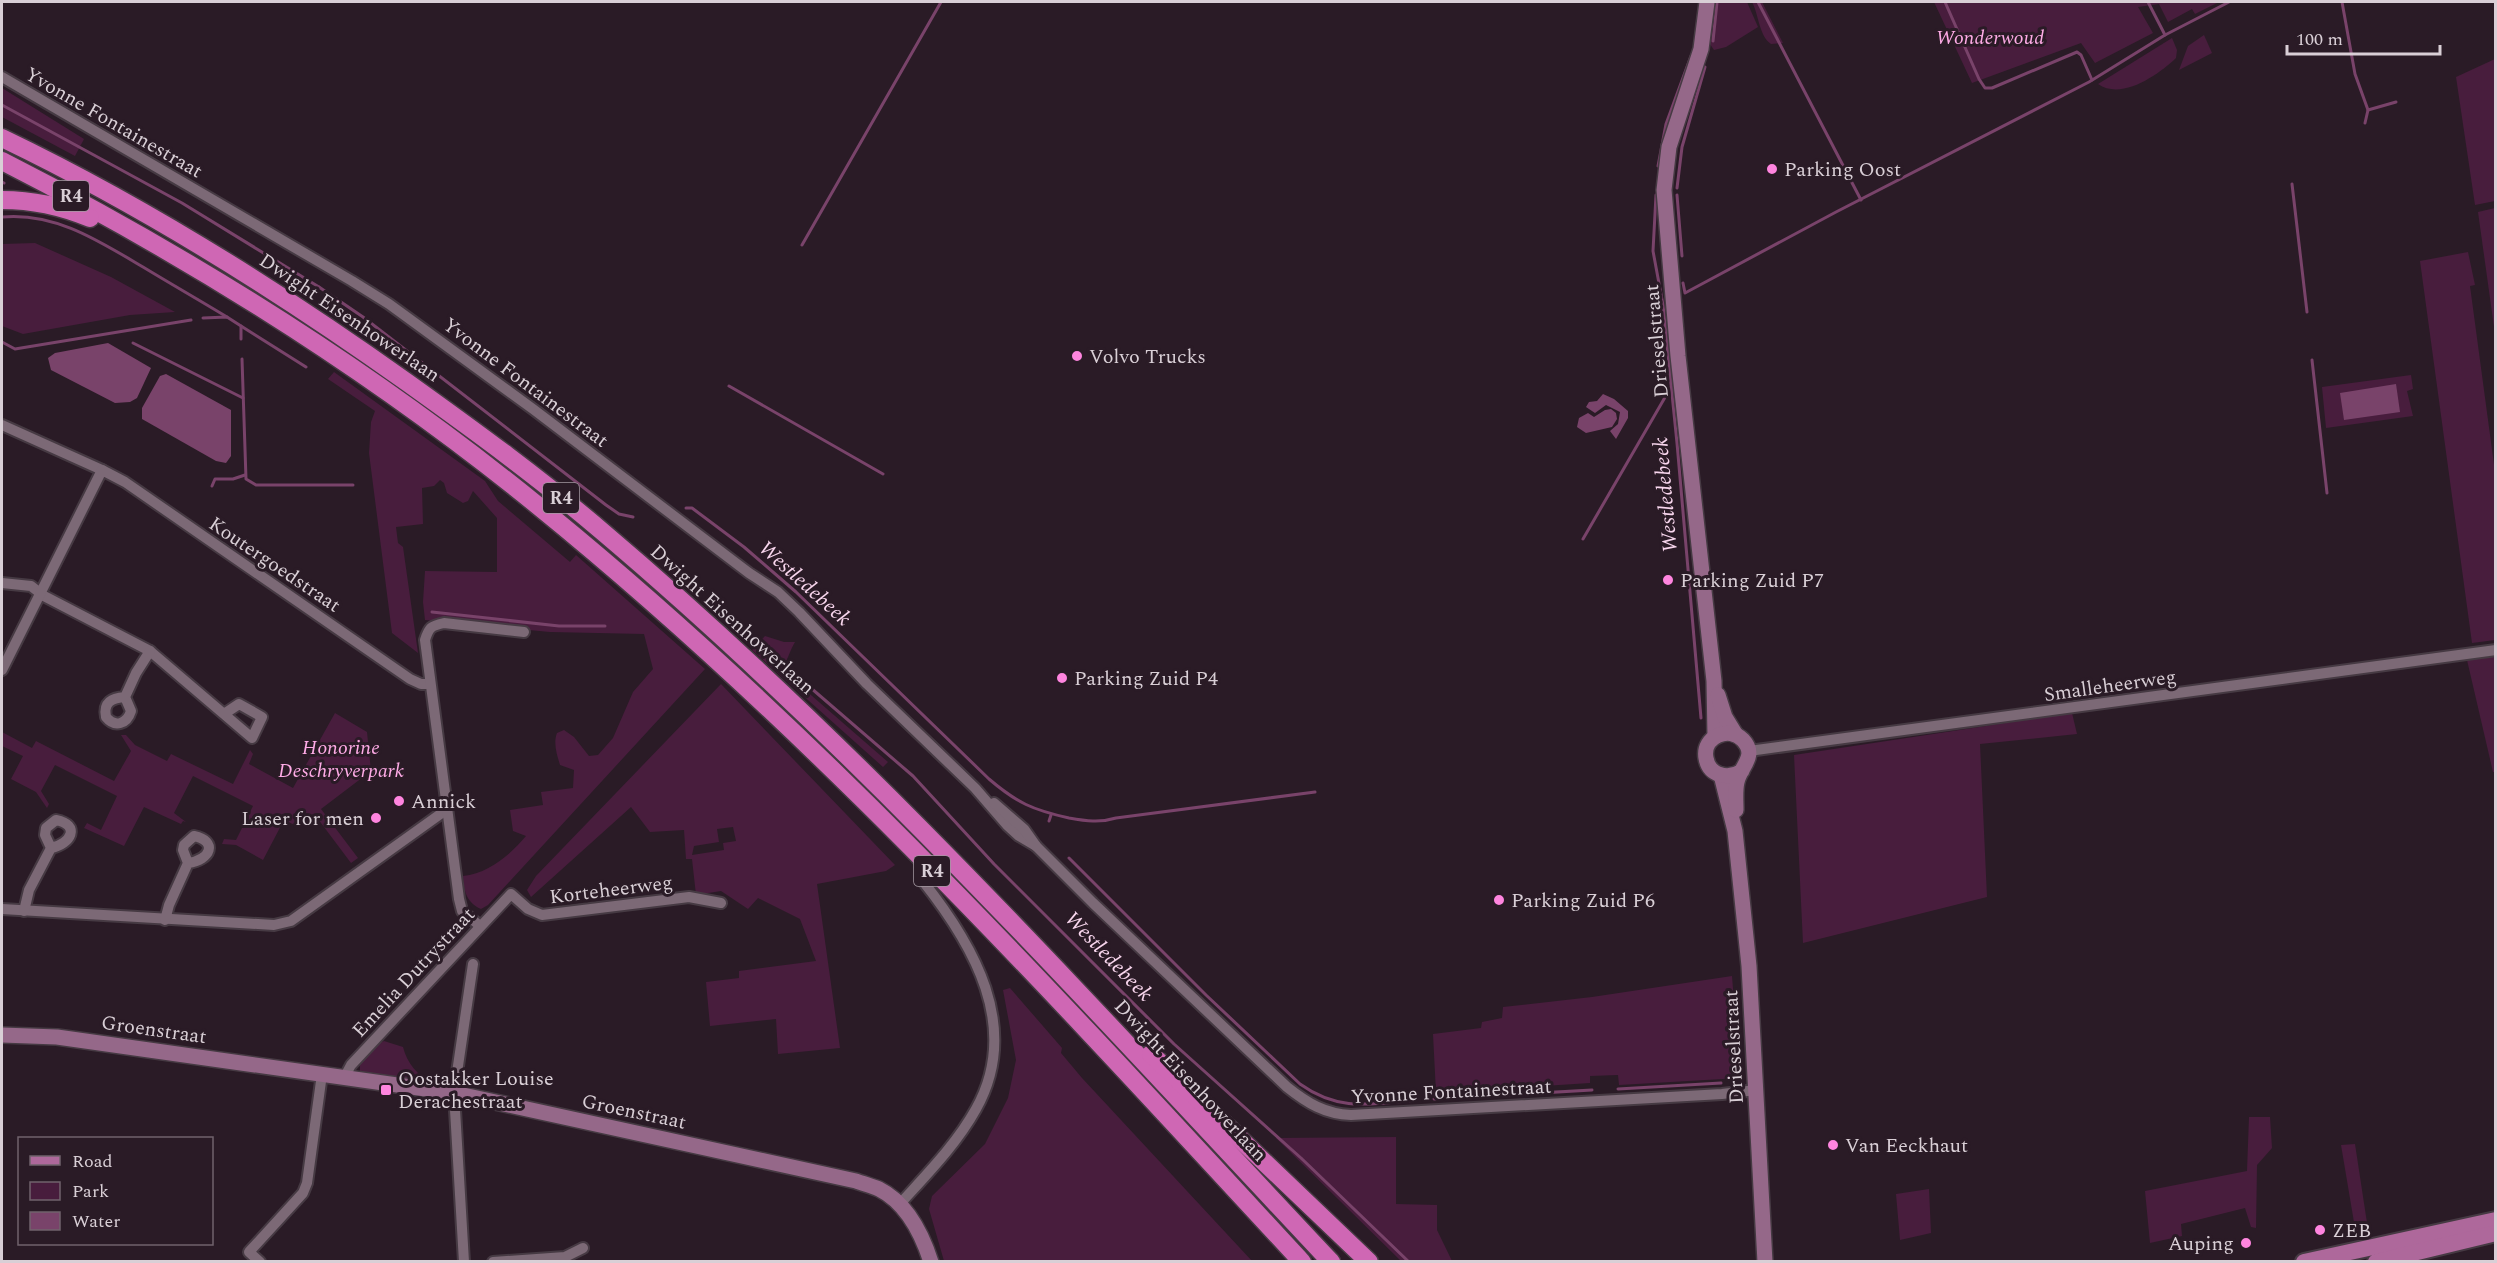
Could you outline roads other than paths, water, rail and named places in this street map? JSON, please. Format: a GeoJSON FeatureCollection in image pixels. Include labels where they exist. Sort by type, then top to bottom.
{"type":"FeatureCollection","features":[{"type":"Feature","properties":{"kind":"highway"},"geometry":{"type":"LineString","coordinates":[[2,132],[23,148]]}},
{"type":"Feature","properties":{"kind":"highway","name":"Dwight Eisenhowerlaan"},"geometry":{"type":"LineString","coordinates":[[2,138],[128,204],[243,271],[359,348],[497,447],[604,532],[772,683],[889,798],[1076,991],[1330,1262]]}},
{"type":"Feature","properties":{"kind":"highway","name":"Dwight Eisenhowerlaan"},"geometry":{"type":"LineString","coordinates":[[2,160],[138,234],[294,330],[423,418],[538,506],[706,651],[788,726],[1082,1023],[1302,1262]]}},
{"type":"Feature","properties":{"kind":"highway"},"geometry":{"type":"LineString","coordinates":[[2,200],[26,200],[51,205],[122,231],[138,234]]}},
{"type":"Feature","properties":{"kind":"highway"},"geometry":{"type":"LineString","coordinates":[[1076,991],[1149,1052],[1369,1262]]}},
{"type":"Feature","properties":{"kind":"main road"},"geometry":{"type":"LineString","coordinates":[[2304,1262],[2496,1220]]}},
{"type":"Feature","properties":{"kind":"main road"},"geometry":{"type":"LineString","coordinates":[[2376,1262],[2489,1235]]}},
{"type":"Feature","properties":{"kind":"street","name":"Drieselstraat"},"geometry":{"type":"LineString","coordinates":[[1707,2],[1701,49],[1669,147],[1664,190],[1678,356],[1714,681],[1716,736],[1707,746],[1706,758],[1710,768],[1721,775],[1735,831],[1749,966],[1765,1262]]}},
{"type":"Feature","properties":{"kind":"street","name":"Yvonne Fontainestraat"},"geometry":{"type":"LineString","coordinates":[[2,78],[352,281],[427,331],[749,573],[778,592],[867,684],[975,788],[1024,829],[1036,846],[1287,1087],[1307,1103],[1335,1114],[1351,1115],[1722,1094],[1756,1090]]}},
{"type":"Feature","properties":{"kind":"street","name":"Koutergoedstraat"},"geometry":{"type":"LineString","coordinates":[[2,425],[125,482],[410,679],[421,684],[429,684]]}},
{"type":"Feature","properties":{"kind":"street"},"geometry":{"type":"LineString","coordinates":[[2,670],[102,470]]}},
{"type":"Feature","properties":{"kind":"street"},"geometry":{"type":"LineString","coordinates":[[2,583],[25,584],[36,588],[150,651],[224,714]]}},
{"type":"Feature","properties":{"kind":"street"},"geometry":{"type":"LineString","coordinates":[[480,926],[462,911],[446,810],[425,640],[428,629],[444,623],[524,632]]}},
{"type":"Feature","properties":{"kind":"street","name":"Smalleheerweg"},"geometry":{"type":"LineString","coordinates":[[1749,751],[2496,650]]}},
{"type":"Feature","properties":{"kind":"street"},"geometry":{"type":"LineString","coordinates":[[125,698],[136,673],[150,651]]}},
{"type":"Feature","properties":{"kind":"street","name":"Drieselstraat"},"geometry":{"type":"LineString","coordinates":[[1714,681],[1722,709],[1736,735],[1742,739],[1749,751],[1748,761],[1737,782],[1735,831]]}},
{"type":"Feature","properties":{"kind":"street"},"geometry":{"type":"LineString","coordinates":[[1716,736],[1724,733],[1736,735]]}},
{"type":"Feature","properties":{"kind":"street"},"geometry":{"type":"LineString","coordinates":[[1721,775],[1729,776],[1742,771]]}},
{"type":"Feature","properties":{"kind":"street"},"geometry":{"type":"LineString","coordinates":[[2,909],[274,925],[291,921],[446,810]]}},
{"type":"Feature","properties":{"kind":"street"},"geometry":{"type":"LineString","coordinates":[[24,911],[29,890],[51,848]]}},
{"type":"Feature","properties":{"kind":"street"},"geometry":{"type":"LineString","coordinates":[[165,920],[169,905],[188,863]]}},
{"type":"Feature","properties":{"kind":"street"},"geometry":{"type":"LineString","coordinates":[[899,1205],[953,1143],[976,1108],[989,1075],[993,1056],[992,1015],[980,970],[951,917],[922,880]]}},
{"type":"Feature","properties":{"kind":"street","name":"Emelia Dutrystraat"},"geometry":{"type":"LineString","coordinates":[[344,1078],[351,1065],[511,894]]}},
{"type":"Feature","properties":{"kind":"street","name":"Korteheerweg"},"geometry":{"type":"LineString","coordinates":[[511,894],[528,909],[542,915],[689,897],[721,903]]}},
{"type":"Feature","properties":{"kind":"street","name":"Emelia Dutrystraat"},"geometry":{"type":"LineString","coordinates":[[464,1262],[454,1093],[473,964]]}},
{"type":"Feature","properties":{"kind":"street","name":"Groenstraat"},"geometry":{"type":"LineString","coordinates":[[2,1035],[57,1037],[454,1093],[856,1181],[880,1189],[899,1205],[921,1232],[932,1262]]}},
{"type":"Feature","properties":{"kind":"street"},"geometry":{"type":"LineString","coordinates":[[260,1262],[249,1252],[303,1193],[307,1183],[322,1074]]}},
{"type":"Feature","properties":{"kind":"street"},"geometry":{"type":"LineString","coordinates":[[494,1262],[565,1257],[583,1248]]}},
{"type":"Feature","properties":{"kind":"water"},"geometry":{"type":"Polygon","coordinates":[[[108,343],[151,368],[137,398],[130,402],[115,403],[51,370],[48,358],[55,353],[108,343]]]}},
{"type":"Feature","properties":{"kind":"water"},"geometry":{"type":"Polygon","coordinates":[[[166,374],[231,410],[231,456],[226,463],[216,461],[142,419],[142,408],[160,376],[166,374]]]}},
{"type":"Feature","properties":{"kind":"water"},"geometry":{"type":"Polygon","coordinates":[[[2396,384],[2400,412],[2344,420],[2340,393],[2396,384]]]}},
{"type":"Feature","properties":{"kind":"water"},"geometry":{"type":"Polygon","coordinates":[[[1603,394],[1614,399],[1628,411],[1628,418],[1616,439],[1610,431],[1618,424],[1620,412],[1606,405],[1595,413],[1586,407],[1589,402],[1597,401],[1603,394]]]}},
{"type":"Feature","properties":{"kind":"water"},"geometry":{"type":"Polygon","coordinates":[[[1611,409],[1616,413],[1617,419],[1612,427],[1586,433],[1577,427],[1579,418],[1588,413],[1594,417],[1611,409]]]}},
{"type":"Feature","properties":{"kind":"waterway"},"geometry":{"type":"LineString","coordinates":[[802,245],[941,2]]}},
{"type":"Feature","properties":{"kind":"waterway"},"geometry":{"type":"LineString","coordinates":[[1713,41],[1717,2]]}},
{"type":"Feature","properties":{"kind":"waterway"},"geometry":{"type":"LineString","coordinates":[[1758,2],[1861,200]]}},
{"type":"Feature","properties":{"kind":"waterway"},"geometry":{"type":"LineString","coordinates":[[1945,2],[1985,88],[1992,88],[2077,52],[2081,55],[2092,80]]}},
{"type":"Feature","properties":{"kind":"waterway"},"geometry":{"type":"LineString","coordinates":[[2148,2],[2165,35]]}},
{"type":"Feature","properties":{"kind":"waterway"},"geometry":{"type":"LineString","coordinates":[[1683,283],[1685,293],[1836,212],[2089,82],[2165,35],[2229,2]]}},
{"type":"Feature","properties":{"kind":"waterway"},"geometry":{"type":"LineString","coordinates":[[2342,2],[2355,74],[2368,110],[2396,102]]}},
{"type":"Feature","properties":{"kind":"waterway"},"geometry":{"type":"LineString","coordinates":[[1658,166],[1666,124],[1691,56]]}},
{"type":"Feature","properties":{"kind":"waterway"},"geometry":{"type":"LineString","coordinates":[[1677,188],[1682,147],[1705,67]]}},
{"type":"Feature","properties":{"kind":"waterway"},"geometry":{"type":"LineString","coordinates":[[2,105],[182,203],[319,287],[363,317],[606,505],[619,514],[633,517]]}},
{"type":"Feature","properties":{"kind":"waterway"},"geometry":{"type":"LineString","coordinates":[[2365,123],[2368,110]]}},
{"type":"Feature","properties":{"kind":"waterway"},"geometry":{"type":"LineString","coordinates":[[2292,184],[2307,312]]}},
{"type":"Feature","properties":{"kind":"waterway","name":"Westledebeek"},"geometry":{"type":"LineString","coordinates":[[1656,195],[1653,251],[1663,305],[1701,718]]}},
{"type":"Feature","properties":{"kind":"waterway"},"geometry":{"type":"LineString","coordinates":[[1677,195],[1682,256]]}},
{"type":"Feature","properties":{"kind":"waterway"},"geometry":{"type":"LineString","coordinates":[[2,217],[40,219],[76,230],[227,317]]}},
{"type":"Feature","properties":{"kind":"waterway"},"geometry":{"type":"LineString","coordinates":[[315,294],[319,287]]}},
{"type":"Feature","properties":{"kind":"waterway"},"geometry":{"type":"LineString","coordinates":[[203,318],[227,317],[241,326],[241,339]]}},
{"type":"Feature","properties":{"kind":"waterway"},"geometry":{"type":"LineString","coordinates":[[2,342],[15,349],[191,320]]}},
{"type":"Feature","properties":{"kind":"waterway"},"geometry":{"type":"LineString","coordinates":[[241,326],[306,367]]}},
{"type":"Feature","properties":{"kind":"waterway"},"geometry":{"type":"LineString","coordinates":[[133,343],[243,398]]}},
{"type":"Feature","properties":{"kind":"waterway"},"geometry":{"type":"LineString","coordinates":[[242,359],[246,479],[256,485],[353,485]]}},
{"type":"Feature","properties":{"kind":"waterway"},"geometry":{"type":"LineString","coordinates":[[2312,360],[2327,493]]}},
{"type":"Feature","properties":{"kind":"waterway"},"geometry":{"type":"LineString","coordinates":[[729,386],[883,474]]}},
{"type":"Feature","properties":{"kind":"waterway"},"geometry":{"type":"LineString","coordinates":[[1583,539],[1671,387]]}},
{"type":"Feature","properties":{"kind":"waterway"},"geometry":{"type":"LineString","coordinates":[[212,486],[215,479],[233,479],[245,475]]}},
{"type":"Feature","properties":{"kind":"waterway","name":"Westledebeek"},"geometry":{"type":"LineString","coordinates":[[686,508],[692,508],[744,547],[796,592],[989,779],[1026,804],[1069,818],[1099,821],[1315,792]]}},
{"type":"Feature","properties":{"kind":"waterway"},"geometry":{"type":"LineString","coordinates":[[432,612],[559,626],[605,626]]}},
{"type":"Feature","properties":{"kind":"waterway","name":"Westledebeek"},"geometry":{"type":"LineString","coordinates":[[790,670],[913,776],[994,864],[1174,1044],[1301,1158],[1409,1262]]}},
{"type":"Feature","properties":{"kind":"waterway","name":"Westledebeek"},"geometry":{"type":"LineString","coordinates":[[1049,821],[1051,815]]}},
{"type":"Feature","properties":{"kind":"waterway"},"geometry":{"type":"LineString","coordinates":[[1069,858],[1206,995],[1300,1084],[1328,1099],[1356,1104],[1416,1100]]}},
{"type":"Feature","properties":{"kind":"waterway"},"geometry":{"type":"LineString","coordinates":[[1618,1089],[1721,1083]]}},
{"type":"Feature","properties":{"kind":"waterway"},"geometry":{"type":"LineString","coordinates":[[1434,1099],[1592,1090]]}},
{"type":"Feature","properties":{"kind":"place","name":"Parking Oost"},"geometry":{"type":"Point","coordinates":[1772,169]}},
{"type":"Feature","properties":{"kind":"place","name":"Volvo Trucks"},"geometry":{"type":"Point","coordinates":[1077,356]}},
{"type":"Feature","properties":{"kind":"place","name":"Parking Zuid P7"},"geometry":{"type":"Point","coordinates":[1668,580]}},
{"type":"Feature","properties":{"kind":"place","name":"Parking Zuid P4"},"geometry":{"type":"Point","coordinates":[1062,678]}},
{"type":"Feature","properties":{"kind":"place","name":"Annick"},"geometry":{"type":"Point","coordinates":[399,801]}},
{"type":"Feature","properties":{"kind":"place","name":"Laser for men"},"geometry":{"type":"Point","coordinates":[376,818]}},
{"type":"Feature","properties":{"kind":"place","name":"Parking Zuid P6"},"geometry":{"type":"Point","coordinates":[1499,900]}},
{"type":"Feature","properties":{"kind":"place","name":"Oostakker Louise Derachestraat"},"geometry":{"type":"Point","coordinates":[386,1090]}},
{"type":"Feature","properties":{"kind":"place","name":"Van Eeckhaut"},"geometry":{"type":"Point","coordinates":[1833,1145]}},
{"type":"Feature","properties":{"kind":"place","name":"ZEB"},"geometry":{"type":"Point","coordinates":[2320,1230]}},
{"type":"Feature","properties":{"kind":"place","name":"Auping"},"geometry":{"type":"Point","coordinates":[2246,1243]}},
{"type":"Feature","properties":{"kind":"park label","name":"Wonderwoud"},"geometry":{"type":"Point","coordinates":[1990,37]}},
{"type":"Feature","properties":{"kind":"park label","name":"Honorine Deschryverpark"},"geometry":{"type":"Point","coordinates":[341,758]}}]}
